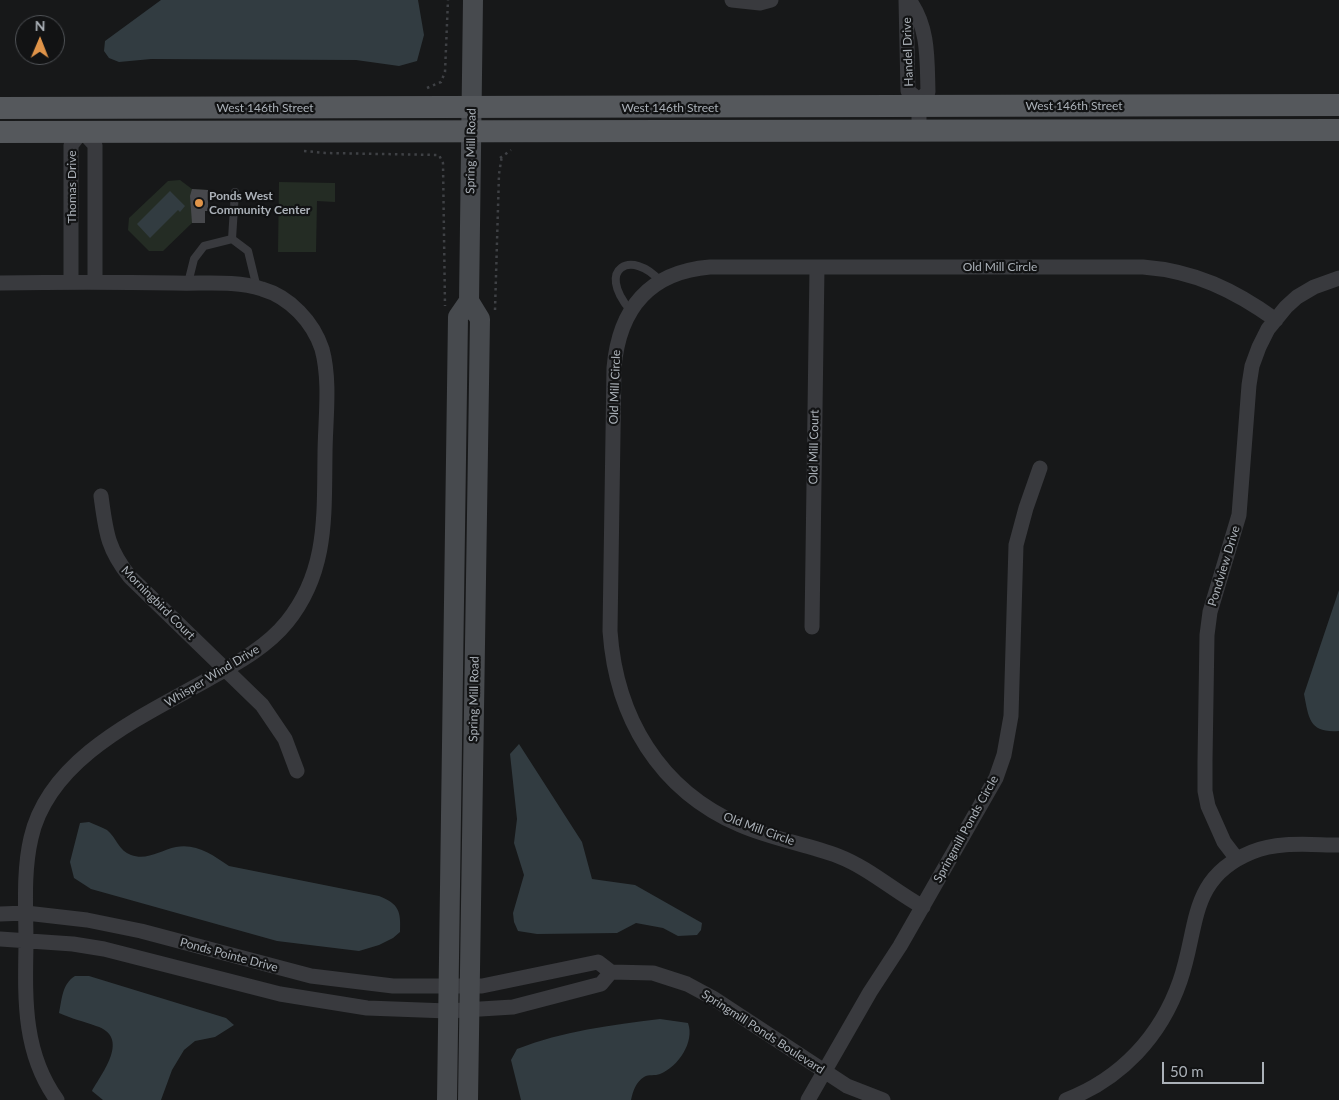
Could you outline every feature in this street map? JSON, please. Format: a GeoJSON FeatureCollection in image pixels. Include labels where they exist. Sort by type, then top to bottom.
{"type":"FeatureCollection","features":[{"type":"Feature","properties":{"kind":"main road","name":"West 146th Street"},"geometry":{"type":"LineString","coordinates":[[0,108],[472,108],[919,104],[1339,105]]}},
{"type":"Feature","properties":{"kind":"main road","name":"West 146th Street"},"geometry":{"type":"LineString","coordinates":[[0,132],[1339,130]]}},
{"type":"Feature","properties":{"kind":"street","name":"Spring Mill Road"},"geometry":{"type":"LineString","coordinates":[[447,1100],[459,1010],[460,987],[458,317],[469,302],[472,0]]}},
{"type":"Feature","properties":{"kind":"street"},"geometry":{"type":"LineString","coordinates":[[740,1],[760,3],[771,0]]}},
{"type":"Feature","properties":{"kind":"street","name":"Handel Drive"},"geometry":{"type":"LineString","coordinates":[[908,0],[908,92],[919,104]]}},
{"type":"Feature","properties":{"kind":"street"},"geometry":{"type":"LineString","coordinates":[[919,104],[919,131]]}},
{"type":"Feature","properties":{"kind":"street"},"geometry":{"type":"LineString","coordinates":[[81,108],[82,131]]}},
{"type":"Feature","properties":{"kind":"street","name":"Thomas Drive"},"geometry":{"type":"LineString","coordinates":[[82,131],[95,145],[83,282],[71,146],[82,131]]}},
{"type":"Feature","properties":{"kind":"street","name":"Old Mill Circle"},"geometry":{"type":"LineString","coordinates":[[922,907],[853,862],[741,826],[717,814],[694,798],[673,779],[653,758],[638,735],[618,686],[610,631],[614,368],[616,344],[630,310],[643,294],[660,281],[691,268],[710,266],[1159,268],[1178,271],[1221,287],[1250,301],[1276,320]]}},
{"type":"Feature","properties":{"kind":"street","name":"Old Mill Court"},"geometry":{"type":"LineString","coordinates":[[812,627],[817,267]]}},
{"type":"Feature","properties":{"kind":"street","name":"Pondview Drive"},"geometry":{"type":"LineString","coordinates":[[1237,859],[1224,842],[1214,822],[1205,791],[1207,635],[1214,593],[1234,536],[1239,515],[1252,366],[1268,329],[1297,297],[1314,287],[1339,278]]}},
{"type":"Feature","properties":{"kind":"street","name":"Whisper Wind Drive"},"geometry":{"type":"LineString","coordinates":[[0,283],[188,283],[235,284],[257,288],[281,298],[296,309],[307,321],[321,348],[326,381],[324,525],[317,566],[311,583],[298,608],[272,638],[227,669],[109,738],[80,758],[61,779],[42,805],[30,840],[26,865],[24,999],[30,1043],[39,1069],[57,1100]]}},
{"type":"Feature","properties":{"kind":"street","name":"Springmill Ponds Circle"},"geometry":{"type":"LineString","coordinates":[[808,1100],[986,798],[1004,755],[1011,716],[1016,545],[1040,468]]}},
{"type":"Feature","properties":{"kind":"street","name":"Morningbird Court"},"geometry":{"type":"LineString","coordinates":[[101,496],[111,550],[118,562],[130,577],[227,669],[270,715],[285,740],[297,771]]}},
{"type":"Feature","properties":{"kind":"street"},"geometry":{"type":"LineString","coordinates":[[1066,1100],[1089,1091],[1108,1079],[1131,1061],[1156,1031],[1172,1002],[1181,980],[1195,914],[1200,901],[1215,878],[1237,859],[1254,851],[1281,846],[1339,845]]}},
{"type":"Feature","properties":{"kind":"street","name":"Ponds Pointe Drive"},"geometry":{"type":"LineString","coordinates":[[0,914],[26,913],[87,920],[141,931],[311,976],[393,986],[460,987]]}},
{"type":"Feature","properties":{"kind":"street","name":"Ponds Pointe Drive"},"geometry":{"type":"LineString","coordinates":[[0,939],[73,944],[104,949],[221,980],[319,1002],[367,1008],[459,1010]]}},
{"type":"Feature","properties":{"kind":"street","name":"Springmill Ponds Boulevard"},"geometry":{"type":"LineString","coordinates":[[460,987],[500,983],[598,962],[611,972],[653,973],[687,984],[713,998],[847,1086],[883,1100]]}},
{"type":"Feature","properties":{"kind":"street"},"geometry":{"type":"LineString","coordinates":[[459,1010],[513,1007],[601,984],[611,972]]}},
{"type":"Feature","properties":{"kind":"street","name":"Spring Mill Road"},"geometry":{"type":"LineString","coordinates":[[459,1010],[468,1100]]}},
{"type":"Feature","properties":{"kind":"lane"},"geometry":{"type":"LineString","coordinates":[[232,240],[235,192]]}},
{"type":"Feature","properties":{"kind":"lane"},"geometry":{"type":"LineString","coordinates":[[188,283],[194,259],[204,246],[232,240],[248,251],[257,288]]}},
{"type":"Feature","properties":{"kind":"lane"},"geometry":{"type":"LineString","coordinates":[[630,310],[616,290],[615,276],[619,270],[630,265],[640,266],[653,273],[660,281]]}},
{"type":"Feature","properties":{"kind":"path"},"geometry":{"type":"LineString","coordinates":[[441,82],[447,64],[448,0]]}},
{"type":"Feature","properties":{"kind":"shaded area"},"geometry":{"type":"Polygon","coordinates":[[[161,0],[418,0],[424,35],[417,61],[399,66],[356,60],[151,59],[119,62],[109,58],[104,51],[105,41],[161,0]]]}},
{"type":"Feature","properties":{"kind":"shaded area"},"geometry":{"type":"Polygon","coordinates":[[[180,180],[192,189],[208,190],[208,211],[205,211],[205,223],[192,223],[163,251],[149,251],[128,230],[129,218],[168,181],[180,180]]]}},
{"type":"Feature","properties":{"kind":"shaded area"},"geometry":{"type":"Polygon","coordinates":[[[279,182],[335,183],[335,202],[317,201],[316,252],[278,252],[279,182]]]}},
{"type":"Feature","properties":{"kind":"shaded area"},"geometry":{"type":"Polygon","coordinates":[[[170,191],[185,206],[180,212],[178,210],[150,238],[137,224],[170,191]]]}},
{"type":"Feature","properties":{"kind":"shaded area"},"geometry":{"type":"Polygon","coordinates":[[[1339,590],[1339,731],[1329,731],[1322,730],[1312,723],[1304,694],[1339,590]]]}},
{"type":"Feature","properties":{"kind":"shaded area"},"geometry":{"type":"Polygon","coordinates":[[[519,744],[582,842],[592,879],[635,885],[702,923],[701,930],[697,935],[678,936],[663,928],[636,923],[617,933],[537,934],[518,931],[513,913],[524,875],[514,843],[517,819],[510,754],[519,744]]]}},
{"type":"Feature","properties":{"kind":"shaded area"},"geometry":{"type":"Polygon","coordinates":[[[89,822],[107,830],[123,850],[137,857],[176,847],[197,848],[229,866],[379,896],[395,905],[399,913],[400,932],[379,945],[359,951],[277,941],[91,889],[74,878],[70,862],[80,823],[89,822]]]}},
{"type":"Feature","properties":{"kind":"shaded area"},"geometry":{"type":"Polygon","coordinates":[[[75,976],[89,976],[226,1018],[234,1025],[215,1037],[195,1041],[184,1050],[172,1070],[161,1100],[103,1100],[92,1091],[111,1056],[112,1038],[106,1031],[96,1026],[59,1013],[67,983],[75,976]]]}},
{"type":"Feature","properties":{"kind":"shaded area"},"geometry":{"type":"Polygon","coordinates":[[[660,1019],[688,1023],[690,1030],[687,1046],[679,1060],[667,1071],[641,1079],[635,1087],[631,1100],[521,1100],[511,1060],[517,1049],[570,1033],[605,1026],[660,1019]]]}},
{"type":"Feature","properties":{"kind":"building","name":"Ponds West Community Center"},"geometry":{"type":"Polygon","coordinates":[[[192,189],[208,190],[208,211],[205,211],[205,223],[192,223],[190,196],[192,189]]]}},
{"type":"Feature","properties":{"kind":"place","name":"Ponds West Community Center"},"geometry":{"type":"Point","coordinates":[199,203]}}]}
